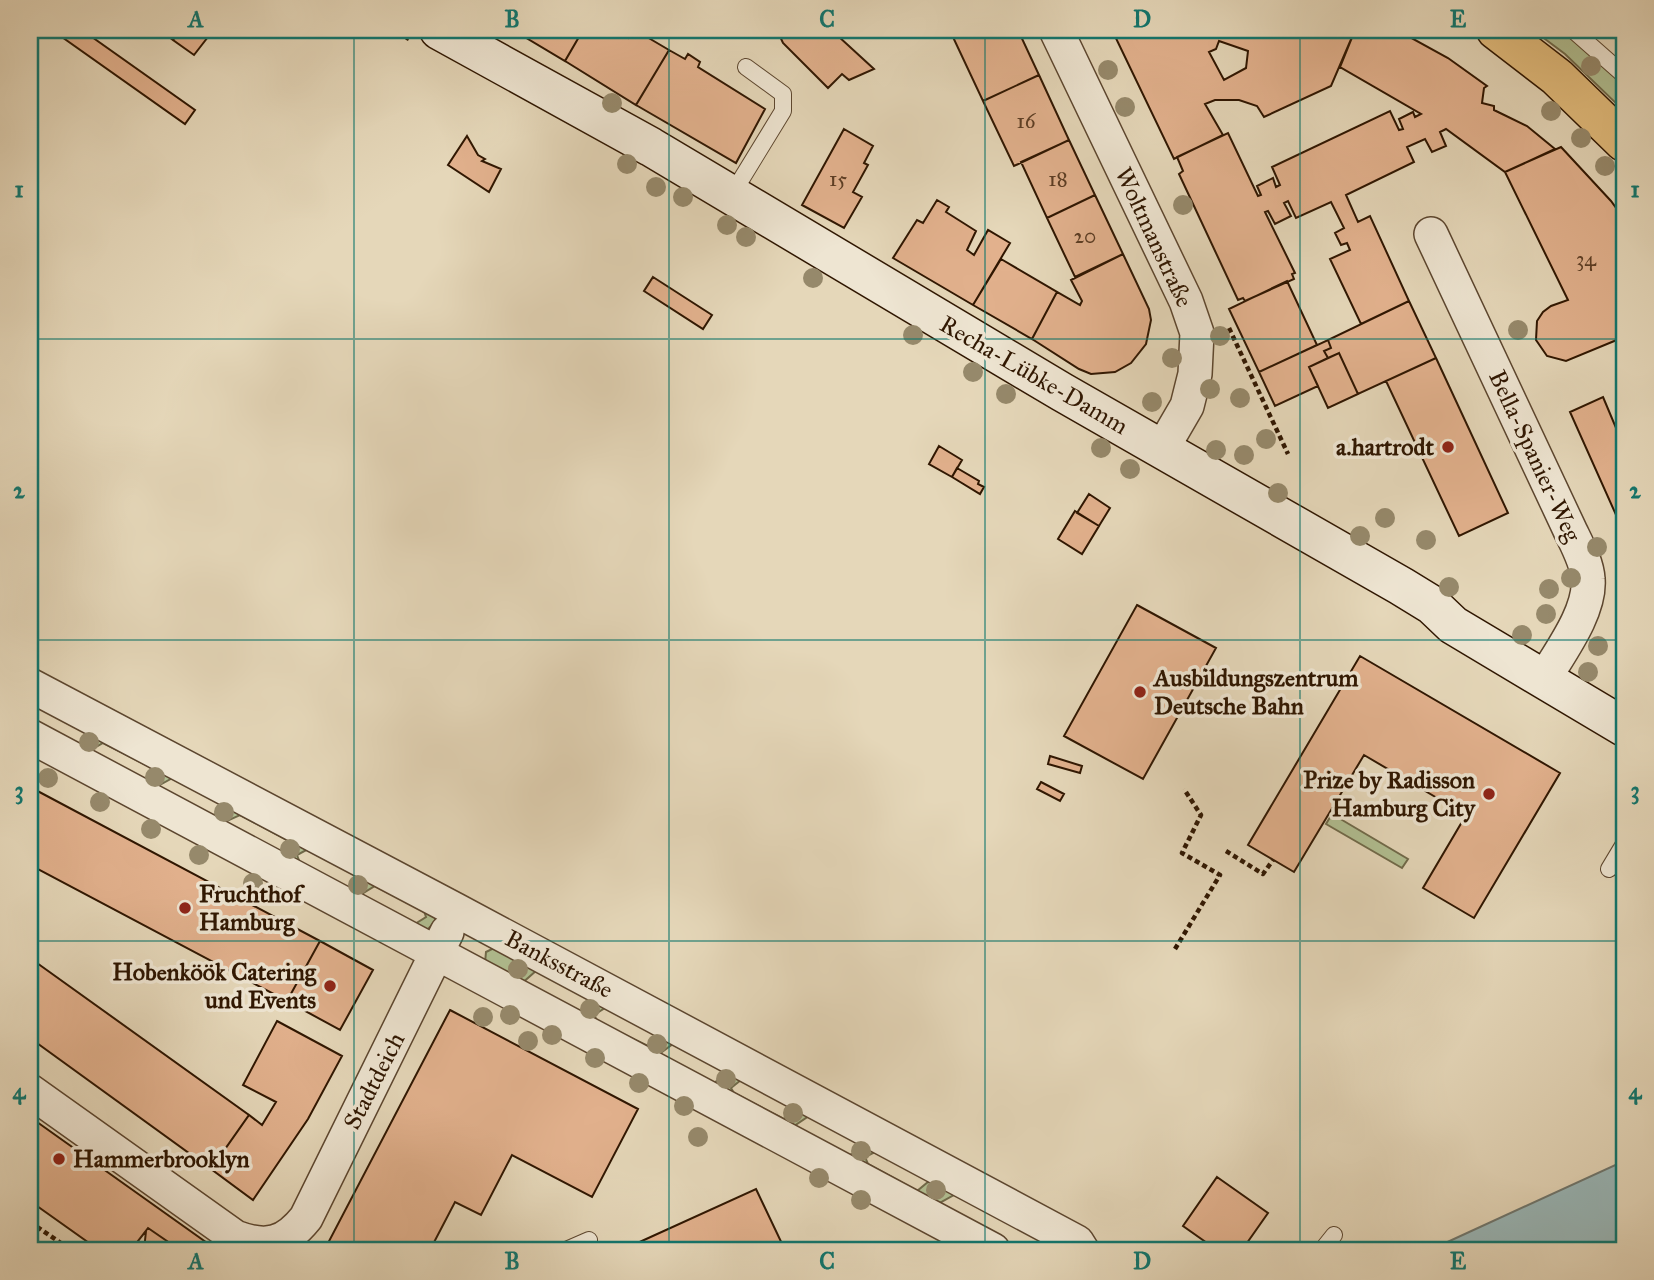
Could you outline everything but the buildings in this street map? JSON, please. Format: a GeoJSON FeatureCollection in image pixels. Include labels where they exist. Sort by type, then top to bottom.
{"type":"FeatureCollection","features":[{"type":"Feature","properties":{"kind":"main road","name":"Recha-Lübke-Damm"},"geometry":{"type":"LineString","coordinates":[[439,30],[651,147],[1162,449],[1401,586],[1432,605],[1453,625],[1624,727]]}},
{"type":"Feature","properties":{"kind":"main road"},"geometry":{"type":"LineString","coordinates":[[1496,30],[1557,77],[1624,142]]}},
{"type":"Feature","properties":{"kind":"street","name":"Woltmanstraße"},"geometry":{"type":"LineString","coordinates":[[1056,30],[1186,302],[1197,333],[1195,374],[1187,406],[1162,449]]}},
{"type":"Feature","properties":{"kind":"street","name":"Bella-Spanier-Weg"},"geometry":{"type":"LineString","coordinates":[[1432,234],[1569,528],[1588,578],[1588,596],[1576,625],[1544,679]]}},
{"type":"Feature","properties":{"kind":"street","name":"Banksstraße"},"geometry":{"type":"LineString","coordinates":[[30,685],[456,909],[1077,1242],[1082,1250]]}},
{"type":"Feature","properties":{"kind":"street","name":"Banksstraße"},"geometry":{"type":"LineString","coordinates":[[30,736],[993,1250]]}},
{"type":"Feature","properties":{"kind":"street","name":"Stadtdeich"},"geometry":{"type":"LineString","coordinates":[[30,1091],[235,1237],[280,1246],[306,1218],[438,953],[456,909]]}},
{"type":"Feature","properties":{"kind":"lane"},"geometry":{"type":"LineString","coordinates":[[1573,30],[1624,75]]}},
{"type":"Feature","properties":{"kind":"lane"},"geometry":{"type":"LineString","coordinates":[[731,195],[783,111],[783,94],[746,67]]}},
{"type":"Feature","properties":{"kind":"lane"},"geometry":{"type":"LineString","coordinates":[[1609,869],[1624,844]]}},
{"type":"Feature","properties":{"kind":"lane"},"geometry":{"type":"LineString","coordinates":[[1322,1250],[1334,1235]]}},
{"type":"Feature","properties":{"kind":"lane"},"geometry":{"type":"LineString","coordinates":[[566,1250],[589,1240]]}},
{"type":"Feature","properties":{"kind":"path"},"geometry":{"type":"LineString","coordinates":[[1186,302],[1225,319],[1288,454]]}},
{"type":"Feature","properties":{"kind":"path"},"geometry":{"type":"LineString","coordinates":[[1175,949],[1220,875],[1182,853],[1201,814],[1184,789]]}},
{"type":"Feature","properties":{"kind":"path"},"geometry":{"type":"LineString","coordinates":[[1226,851],[1263,874],[1273,860]]}},
{"type":"Feature","properties":{"kind":"path"},"geometry":{"type":"LineString","coordinates":[[30,1222],[71,1250]]}},
{"type":"Feature","properties":{"kind":"green space"},"geometry":{"type":"Polygon","coordinates":[[[1533,30],[1559,30],[1580,44],[1624,85],[1624,111],[1565,54],[1533,30]]]}},
{"type":"Feature","properties":{"kind":"green space"},"geometry":{"type":"Polygon","coordinates":[[[94,733],[176,776],[158,786],[212,816],[232,804],[312,847],[297,855],[300,863],[347,888],[368,876],[435,916],[435,922],[426,931],[410,927],[426,917],[424,911],[375,886],[355,898],[275,857],[290,846],[287,840],[240,815],[218,825],[139,783],[154,774],[150,767],[103,743],[84,754],[77,745],[94,733]]]}},
{"type":"Feature","properties":{"kind":"green space"},"geometry":{"type":"Polygon","coordinates":[[[1332,814],[1408,859],[1402,868],[1326,824],[1332,814]]]}},
{"type":"Feature","properties":{"kind":"green space"},"geometry":{"type":"Polygon","coordinates":[[[501,949],[611,1004],[594,1015],[598,1022],[648,1046],[664,1034],[746,1076],[731,1088],[734,1093],[784,1119],[798,1107],[881,1149],[865,1157],[868,1164],[917,1191],[934,1177],[961,1191],[934,1206],[845,1158],[860,1149],[857,1141],[809,1116],[791,1128],[711,1085],[724,1076],[721,1070],[673,1044],[655,1057],[576,1015],[590,1004],[587,998],[537,970],[520,985],[485,963],[486,952],[501,949]]]}},
{"type":"Feature","properties":{"kind":"water"},"geometry":{"type":"Polygon","coordinates":[[[1624,1161],[1624,1250],[1430,1250],[1624,1161]]]}},
{"type":"Feature","properties":{"kind":"place","name":"a.hartrodt"},"geometry":{"type":"Point","coordinates":[1448,447]}},
{"type":"Feature","properties":{"kind":"place","name":"Ausbildungszentrum Deutsche Bahn"},"geometry":{"type":"Point","coordinates":[1140,692]}},
{"type":"Feature","properties":{"kind":"place","name":"Prize by Radisson Hamburg City"},"geometry":{"type":"Point","coordinates":[1489,794]}},
{"type":"Feature","properties":{"kind":"place","name":"Fruchthof Hamburg"},"geometry":{"type":"Point","coordinates":[185,908]}},
{"type":"Feature","properties":{"kind":"place","name":"Hobenköök Catering und Events"},"geometry":{"type":"Point","coordinates":[330,986]}},
{"type":"Feature","properties":{"kind":"place","name":"Hammerbrooklyn"},"geometry":{"type":"Point","coordinates":[59,1159]}}]}
